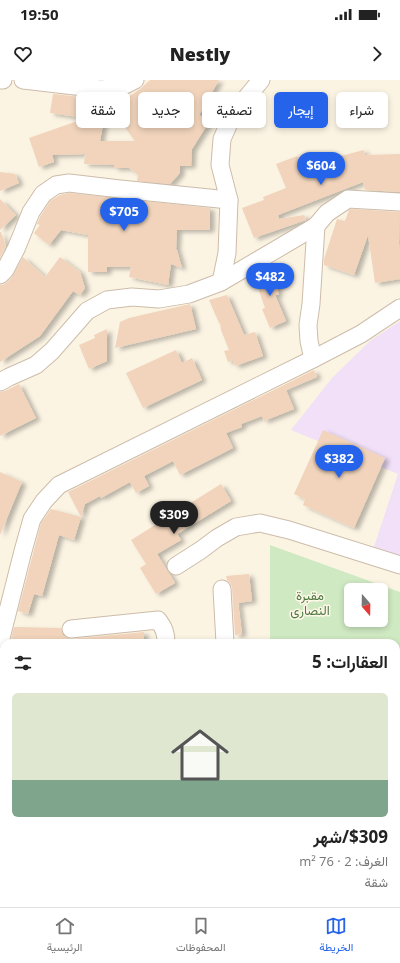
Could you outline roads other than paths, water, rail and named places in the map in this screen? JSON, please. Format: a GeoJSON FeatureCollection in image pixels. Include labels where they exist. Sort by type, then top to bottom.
{"type":"FeatureCollection","features":[{"type":"Feature","properties":{"kind":"street"},"geometry":{"type":"LineString","coordinates":[[23,80],[101,89],[120,87],[135,80]]}},
{"type":"Feature","properties":{"kind":"street"},"geometry":{"type":"LineString","coordinates":[[221,282],[227,253],[229,200],[220,165],[222,139],[233,114],[261,80]]}},
{"type":"Feature","properties":{"kind":"street"},"geometry":{"type":"LineString","coordinates":[[0,275],[5,270],[16,249],[31,212],[42,194],[56,185],[69,183],[229,200]]}},
{"type":"Feature","properties":{"kind":"street"},"geometry":{"type":"LineString","coordinates":[[0,382],[36,365],[52,351],[87,311],[107,300],[132,297],[159,299],[188,294],[221,282],[316,226],[327,213],[348,199],[400,202]]}},
{"type":"Feature","properties":{"kind":"street"},"geometry":{"type":"LineString","coordinates":[[313,359],[309,341],[308,325],[316,226]]}},
{"type":"Feature","properties":{"kind":"street"},"geometry":{"type":"LineString","coordinates":[[1,638],[32,519],[44,501],[59,485],[313,359],[361,334],[400,308]]}},
{"type":"Feature","properties":{"kind":"street"},"geometry":{"type":"LineString","coordinates":[[176,566],[236,527],[260,523],[289,530],[400,565]]}},
{"type":"Feature","properties":{"kind":"street"},"geometry":{"type":"LineString","coordinates":[[222,590],[225,639]]}},
{"type":"Feature","properties":{"kind":"street"},"geometry":{"type":"LineString","coordinates":[[71,629],[158,620],[163,627],[166,639]]}},
{"type":"Feature","properties":{"kind":"park label","name":"مقبرة النصارى"},"geometry":{"type":"Point","coordinates":[310,602]}}]}
